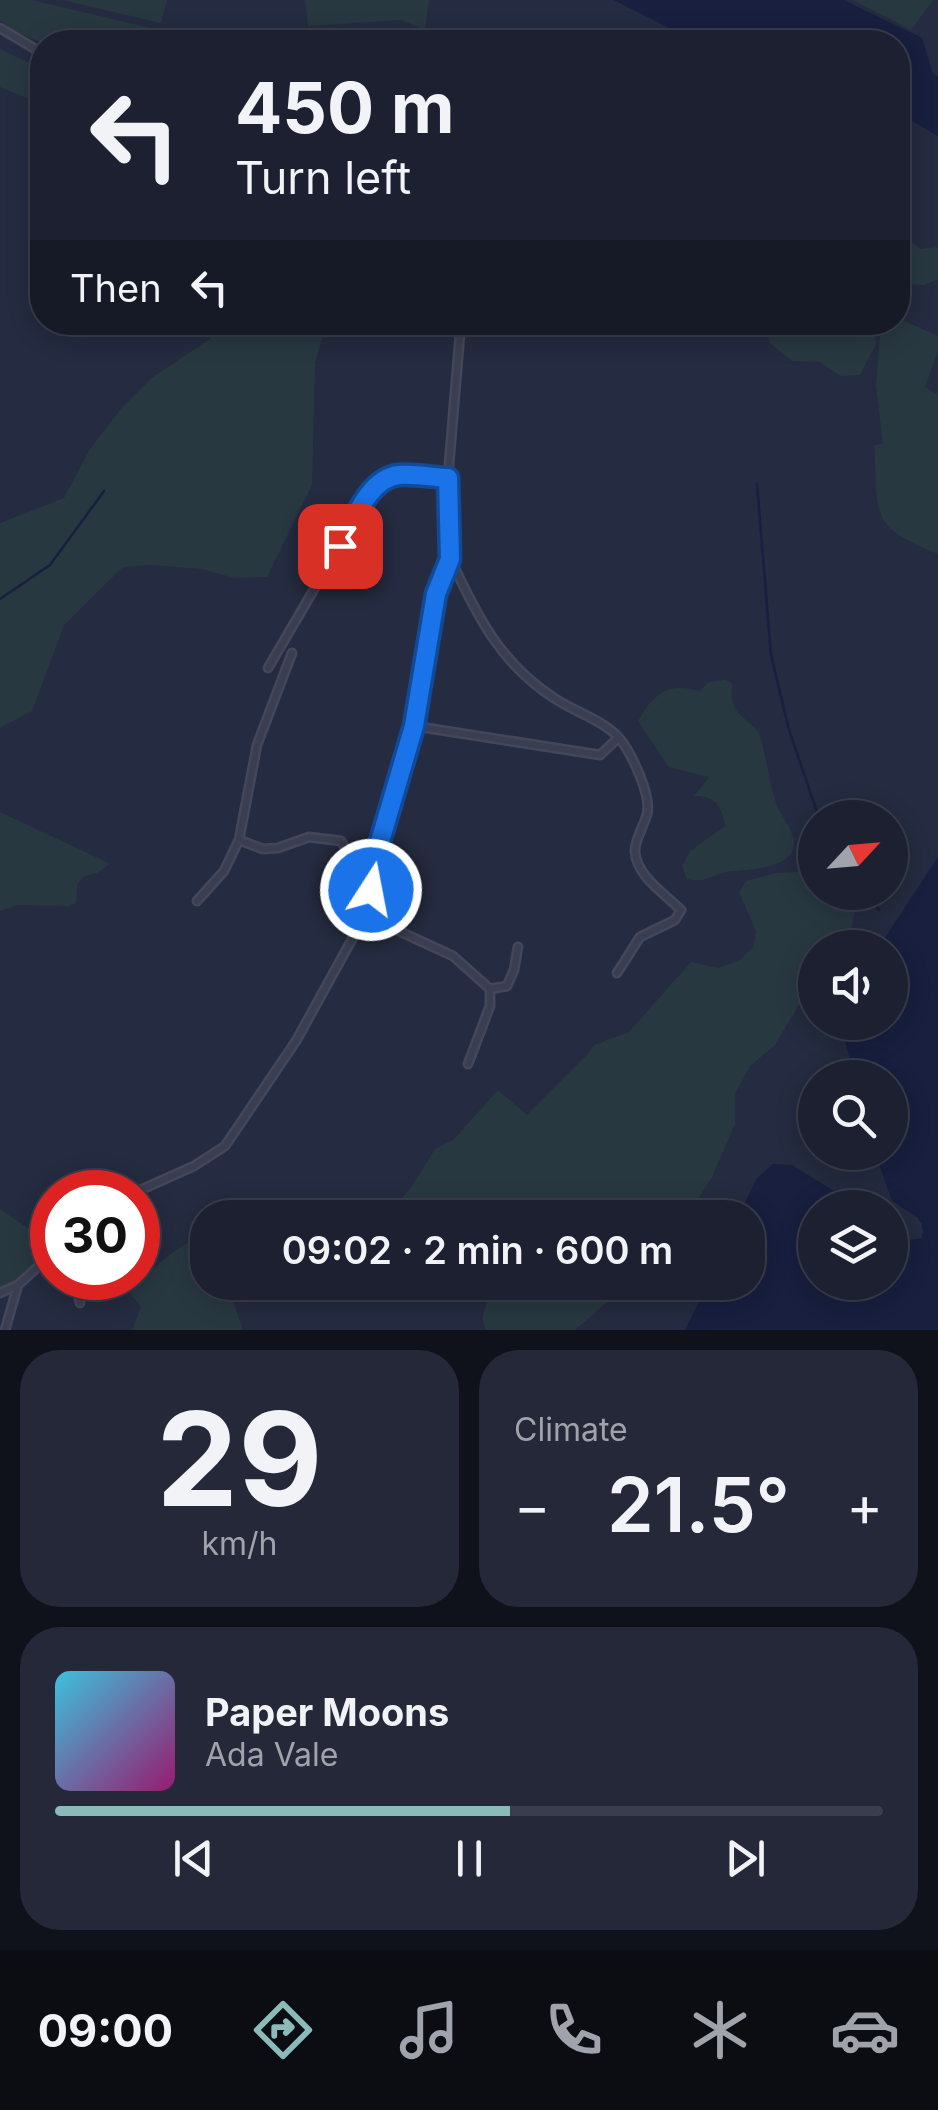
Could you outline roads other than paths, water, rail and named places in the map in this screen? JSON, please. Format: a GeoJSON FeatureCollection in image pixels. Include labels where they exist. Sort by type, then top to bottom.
{"type":"FeatureCollection","features":[{"type":"Feature","properties":{"kind":"street"},"geometry":{"type":"LineString","coordinates":[[0,28],[30,47]]}},
{"type":"Feature","properties":{"kind":"street"},"geometry":{"type":"LineString","coordinates":[[160,1181],[226,1146],[296,1040],[372,904],[379,845],[414,726],[436,594],[450,559],[448,478],[460,335]]}},
{"type":"Feature","properties":{"kind":"street"},"geometry":{"type":"LineString","coordinates":[[268,668],[371,492],[383,480],[398,475],[448,478]]}},
{"type":"Feature","properties":{"kind":"street"},"geometry":{"type":"LineString","coordinates":[[450,559],[483,628],[504,657],[531,684],[619,738],[639,773],[649,810],[635,850],[651,882],[681,910],[674,920],[640,937],[617,973]]}},
{"type":"Feature","properties":{"kind":"street"},"geometry":{"type":"LineString","coordinates":[[197,901],[224,871],[239,840],[257,745],[292,654]]}},
{"type":"Feature","properties":{"kind":"street"},"geometry":{"type":"LineString","coordinates":[[414,726],[600,755],[619,738]]}},
{"type":"Feature","properties":{"kind":"street"},"geometry":{"type":"LineString","coordinates":[[239,840],[262,848],[278,848],[309,837],[342,841],[371,890]]}},
{"type":"Feature","properties":{"kind":"street"},"geometry":{"type":"LineString","coordinates":[[372,904],[401,932],[453,956],[490,988],[506,986],[514,970],[518,946]]}},
{"type":"Feature","properties":{"kind":"street"},"geometry":{"type":"LineString","coordinates":[[468,1064],[490,1006],[490,988]]}},
{"type":"Feature","properties":{"kind":"street"},"geometry":{"type":"LineString","coordinates":[[0,1293],[30,1274]]}},
{"type":"Feature","properties":{"kind":"street"},"geometry":{"type":"LineString","coordinates":[[5,1330],[18,1285]]}},
{"type":"Feature","properties":{"kind":"water"},"geometry":{"type":"Polygon","coordinates":[[[614,0],[844,0],[906,30],[673,30],[614,0]]]}},
{"type":"Feature","properties":{"kind":"water"},"geometry":{"type":"Polygon","coordinates":[[[910,32],[922,38],[933,74],[938,76],[938,136],[910,120],[910,32]]]}},
{"type":"Feature","properties":{"kind":"water"},"geometry":{"type":"Polygon","coordinates":[[[938,857],[938,1330],[685,1330],[700,1300],[765,1300],[765,1200],[746,1200],[757,1178],[773,1164],[792,1165],[832,1190],[798,1190],[798,1300],[908,1300],[908,1240],[924,1233],[918,1218],[908,1211],[908,1190],[888,1190],[881,1170],[908,1170],[908,1060],[850,1060],[845,1040],[908,1040],[908,930],[890,930],[903,910],[908,910],[908,903],[938,857]]]}},
{"type":"Feature","properties":{"kind":"waterway"},"geometry":{"type":"LineString","coordinates":[[757,484],[771,655],[789,730],[813,800]]}},
{"type":"Feature","properties":{"kind":"waterway"},"geometry":{"type":"LineString","coordinates":[[0,599],[50,565],[104,491]]}}]}
